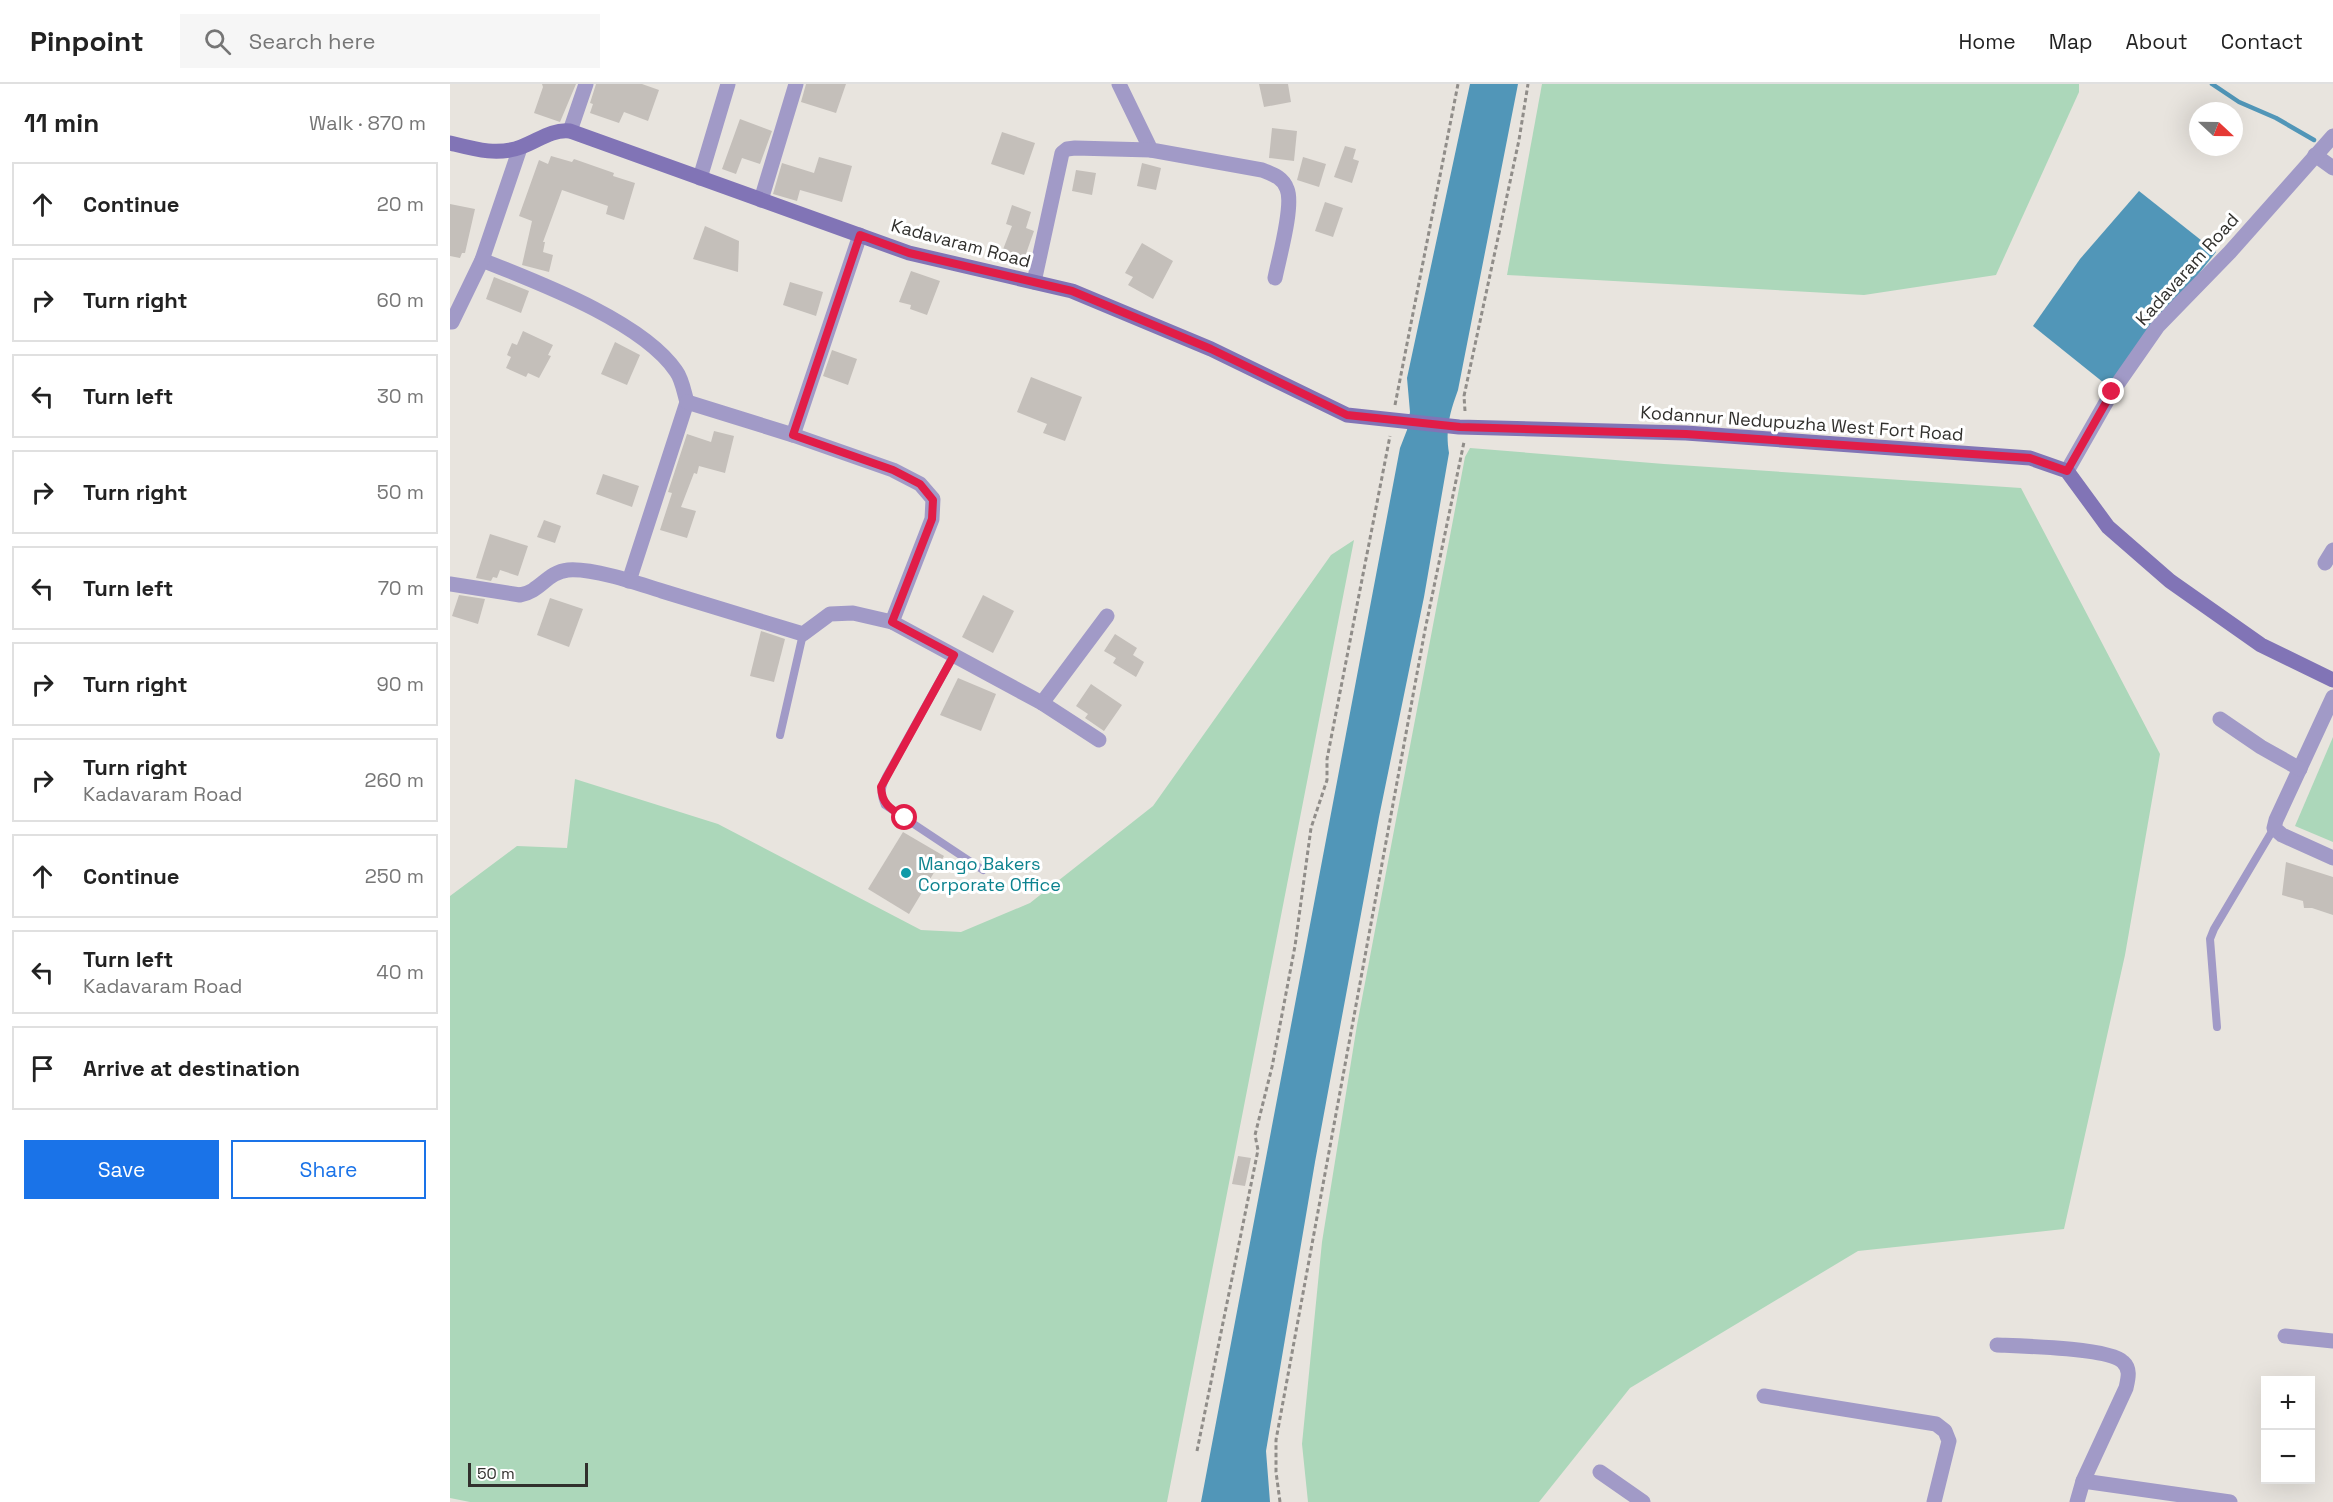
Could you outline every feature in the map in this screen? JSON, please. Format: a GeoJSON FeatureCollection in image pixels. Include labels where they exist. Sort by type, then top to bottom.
{"type":"FeatureCollection","features":[{"type":"Feature","properties":{"kind":"main road"},"geometry":{"type":"LineString","coordinates":[[450,143],[500,152],[520,148],[558,130],[570,131]]}},
{"type":"Feature","properties":{"kind":"main road","name":"Kadavaram Road"},"geometry":{"type":"LineString","coordinates":[[570,131],[909,253],[1072,291],[1211,349],[1347,415],[1463,427]]}},
{"type":"Feature","properties":{"kind":"main road","name":"Kodannur Nedupuzha West Fort Road"},"geometry":{"type":"LineString","coordinates":[[1463,427],[1686,434],[2030,458],[2067,471]]}},
{"type":"Feature","properties":{"kind":"main road"},"geometry":{"type":"LineString","coordinates":[[2067,471],[2108,527],[2170,581],[2261,645],[2333,680]]}},
{"type":"Feature","properties":{"kind":"street"},"geometry":{"type":"LineString","coordinates":[[570,131],[586,84]]}},
{"type":"Feature","properties":{"kind":"street"},"geometry":{"type":"LineString","coordinates":[[700,178],[728,84]]}},
{"type":"Feature","properties":{"kind":"street"},"geometry":{"type":"LineString","coordinates":[[761,200],[796,84]]}},
{"type":"Feature","properties":{"kind":"street"},"geometry":{"type":"LineString","coordinates":[[1119,84],[1151,150]]}},
{"type":"Feature","properties":{"kind":"street","name":"Kadavaram Road"},"geometry":{"type":"LineString","coordinates":[[2067,471],[2112,392],[2158,326],[2230,252],[2333,136]]}},
{"type":"Feature","properties":{"kind":"street"},"geometry":{"type":"LineString","coordinates":[[451,324],[482,260],[520,148]]}},
{"type":"Feature","properties":{"kind":"street"},"geometry":{"type":"LineString","coordinates":[[1034,282],[1059,160],[1067,149],[1075,148],[1151,150],[1262,170],[1278,176],[1287,188],[1290,202],[1275,278]]}},
{"type":"Feature","properties":{"kind":"street"},"geometry":{"type":"LineString","coordinates":[[2315,155],[2333,168]]}},
{"type":"Feature","properties":{"kind":"street"},"geometry":{"type":"LineString","coordinates":[[793,435],[860,235]]}},
{"type":"Feature","properties":{"kind":"street"},"geometry":{"type":"LineString","coordinates":[[482,260],[540,284],[621,323],[664,356],[678,373],[687,402],[629,581]]}},
{"type":"Feature","properties":{"kind":"street"},"geometry":{"type":"LineString","coordinates":[[687,402],[793,435],[893,470],[920,484],[933,500],[932,519],[892,622]]}},
{"type":"Feature","properties":{"kind":"street"},"geometry":{"type":"LineString","coordinates":[[450,584],[520,595],[529,594],[549,576],[570,570],[629,581],[803,634],[830,614],[854,613],[892,622],[1042,703],[1099,740]]}},
{"type":"Feature","properties":{"kind":"street"},"geometry":{"type":"LineString","coordinates":[[1042,703],[1107,616]]}},
{"type":"Feature","properties":{"kind":"street"},"geometry":{"type":"LineString","coordinates":[[2333,697],[2274,828],[2282,835],[2333,858]]}},
{"type":"Feature","properties":{"kind":"street"},"geometry":{"type":"LineString","coordinates":[[2220,719],[2261,747],[2300,769]]}},
{"type":"Feature","properties":{"kind":"street"},"geometry":{"type":"LineString","coordinates":[[2285,1336],[2333,1341]]}},
{"type":"Feature","properties":{"kind":"street"},"geometry":{"type":"LineString","coordinates":[[1997,1345],[2045,1347],[2102,1354],[2116,1357],[2125,1363],[2129,1374],[2126,1388],[2083,1481],[2077,1502]]}},
{"type":"Feature","properties":{"kind":"street"},"geometry":{"type":"LineString","coordinates":[[1764,1396],[1935,1424],[1946,1431],[1949,1441],[1934,1502]]}},
{"type":"Feature","properties":{"kind":"street"},"geometry":{"type":"LineString","coordinates":[[1600,1472],[1642,1502]]}},
{"type":"Feature","properties":{"kind":"street"},"geometry":{"type":"LineString","coordinates":[[2083,1481],[2230,1502]]}},
{"type":"Feature","properties":{"kind":"lane"},"geometry":{"type":"LineString","coordinates":[[780,735],[803,634]]}},
{"type":"Feature","properties":{"kind":"lane"},"geometry":{"type":"LineString","coordinates":[[954,655],[885,777],[881,787],[881,796],[885,805],[983,870]]}},
{"type":"Feature","properties":{"kind":"lane"},"geometry":{"type":"LineString","coordinates":[[2217,1027],[2211,939],[2214,928],[2274,828]]}},
{"type":"Feature","properties":{"kind":"path"},"geometry":{"type":"LineString","coordinates":[[1197,1451],[1258,1150],[1255,1135],[1272,1067],[1295,946],[1311,828],[1327,780],[1327,759],[1396,420],[1397,387],[1458,84]]}},
{"type":"Feature","properties":{"kind":"path"},"geometry":{"type":"LineString","coordinates":[[1280,1502],[1276,1472],[1276,1440],[1463,427],[1464,396],[1519,140],[1528,84]]}},
{"type":"Feature","properties":{"kind":"green space"},"geometry":{"type":"Polygon","coordinates":[[[1542,84],[2079,84],[2079,92],[1996,275],[1864,295],[1507,275],[1542,84]]]}},
{"type":"Feature","properties":{"kind":"green space"},"geometry":{"type":"Polygon","coordinates":[[[1470,448],[1664,464],[2021,488],[2160,754],[2125,955],[2064,1229],[1858,1251],[1630,1388],[1539,1502],[1308,1502],[1302,1444],[1322,1242],[1357,1025],[1465,457],[1470,448]]]}},
{"type":"Feature","properties":{"kind":"green space"},"geometry":{"type":"Polygon","coordinates":[[[1354,540],[1167,1502],[470,1502],[450,1498],[450,896],[517,846],[567,848],[575,779],[718,824],[921,930],[961,932],[1030,903],[1153,806],[1331,555],[1354,540]]]}},
{"type":"Feature","properties":{"kind":"green space"},"geometry":{"type":"Polygon","coordinates":[[[2333,737],[2333,842],[2295,826],[2333,737]]]}},
{"type":"Feature","properties":{"kind":"water"},"geometry":{"type":"Polygon","coordinates":[[[1470,84],[1518,84],[1458,390],[1449,421],[1449,453],[1424,597],[1379,817],[1315,1162],[1266,1451],[1270,1502],[1201,1502],[1400,448],[1407,430],[1410,412],[1407,378],[1470,84]]]}},
{"type":"Feature","properties":{"kind":"water"},"geometry":{"type":"Polygon","coordinates":[[[2139,191],[2216,252],[2109,387],[2033,326],[2080,259],[2139,191]]]}},
{"type":"Feature","properties":{"kind":"building"},"geometry":{"type":"Polygon","coordinates":[[[542,84],[576,84],[560,122],[534,113],[542,84]]]}},
{"type":"Feature","properties":{"kind":"building"},"geometry":{"type":"Polygon","coordinates":[[[596,84],[642,84],[659,90],[648,121],[624,112],[619,123],[590,113],[593,104],[590,103],[596,84]]]}},
{"type":"Feature","properties":{"kind":"building"},"geometry":{"type":"Polygon","coordinates":[[[806,84],[846,84],[836,113],[801,102],[806,84]]]}},
{"type":"Feature","properties":{"kind":"building"},"geometry":{"type":"Polygon","coordinates":[[[1259,84],[1288,84],[1291,102],[1264,107],[1259,84]]]}},
{"type":"Feature","properties":{"kind":"building"},"geometry":{"type":"Polygon","coordinates":[[[740,119],[772,131],[760,164],[742,158],[736,174],[722,169],[740,119]]]}},
{"type":"Feature","properties":{"kind":"building"},"geometry":{"type":"Polygon","coordinates":[[[1272,128],[1297,131],[1294,161],[1269,158],[1272,128]]]}},
{"type":"Feature","properties":{"kind":"building"},"geometry":{"type":"Polygon","coordinates":[[[1002,132],[1035,143],[1024,175],[991,164],[1002,132]]]}},
{"type":"Feature","properties":{"kind":"building"},"geometry":{"type":"Polygon","coordinates":[[[1345,146],[1356,149],[1353,159],[1359,161],[1352,183],[1334,177],[1345,146]]]}},
{"type":"Feature","properties":{"kind":"building"},"geometry":{"type":"Polygon","coordinates":[[[551,156],[572,162],[574,159],[635,183],[624,220],[606,214],[608,206],[562,190],[543,242],[545,242],[543,252],[553,255],[549,272],[522,265],[532,221],[519,216],[539,160],[548,164],[551,156]]]}},
{"type":"Feature","properties":{"kind":"building"},"geometry":{"type":"Polygon","coordinates":[[[819,157],[852,166],[842,202],[800,190],[797,201],[773,194],[782,163],[814,173],[819,157]]]}},
{"type":"Feature","properties":{"kind":"building"},"geometry":{"type":"Polygon","coordinates":[[[1303,157],[1326,164],[1319,187],[1297,180],[1303,157]]]}},
{"type":"Feature","properties":{"kind":"building"},"geometry":{"type":"Polygon","coordinates":[[[1142,163],[1161,168],[1156,190],[1137,186],[1142,163]]]}},
{"type":"Feature","properties":{"kind":"building"},"geometry":{"type":"Polygon","coordinates":[[[1076,170],[1096,173],[1092,195],[1072,191],[1076,170]]]}},
{"type":"Feature","properties":{"kind":"building"},"geometry":{"type":"Polygon","coordinates":[[[1325,202],[1343,208],[1333,237],[1315,231],[1325,202]]]}},
{"type":"Feature","properties":{"kind":"building"},"geometry":{"type":"Polygon","coordinates":[[[450,204],[475,209],[465,253],[462,253],[460,258],[450,256],[450,204]]]}},
{"type":"Feature","properties":{"kind":"building"},"geometry":{"type":"Polygon","coordinates":[[[1012,205],[1031,212],[1026,228],[1034,231],[1021,268],[999,260],[1012,226],[1006,224],[1012,205]]]}},
{"type":"Feature","properties":{"kind":"building"},"geometry":{"type":"Polygon","coordinates":[[[705,226],[739,241],[738,272],[693,259],[705,226]]]}},
{"type":"Feature","properties":{"kind":"building"},"geometry":{"type":"Polygon","coordinates":[[[1142,243],[1173,261],[1153,299],[1128,285],[1133,277],[1125,273],[1142,243]]]}},
{"type":"Feature","properties":{"kind":"building"},"geometry":{"type":"Polygon","coordinates":[[[911,271],[940,281],[927,315],[910,309],[911,305],[899,302],[911,271]]]}},
{"type":"Feature","properties":{"kind":"building"},"geometry":{"type":"Polygon","coordinates":[[[494,277],[529,291],[521,313],[486,299],[494,277]]]}},
{"type":"Feature","properties":{"kind":"building"},"geometry":{"type":"Polygon","coordinates":[[[790,282],[823,292],[816,316],[783,305],[790,282]]]}},
{"type":"Feature","properties":{"kind":"building"},"geometry":{"type":"Polygon","coordinates":[[[523,331],[553,345],[548,355],[551,356],[539,378],[528,373],[526,377],[506,368],[511,357],[507,355],[512,343],[517,345],[523,331]]]}},
{"type":"Feature","properties":{"kind":"building"},"geometry":{"type":"Polygon","coordinates":[[[615,342],[640,355],[627,385],[601,374],[615,342]]]}},
{"type":"Feature","properties":{"kind":"building"},"geometry":{"type":"Polygon","coordinates":[[[832,350],[857,359],[848,385],[823,376],[832,350]]]}},
{"type":"Feature","properties":{"kind":"building"},"geometry":{"type":"Polygon","coordinates":[[[1031,377],[1082,397],[1065,441],[1043,433],[1047,424],[1017,412],[1031,377]]]}},
{"type":"Feature","properties":{"kind":"building"},"geometry":{"type":"Polygon","coordinates":[[[714,431],[734,436],[725,473],[699,466],[697,474],[694,473],[681,507],[696,511],[687,538],[660,530],[672,493],[668,492],[687,434],[711,442],[714,431]]]}},
{"type":"Feature","properties":{"kind":"building"},"geometry":{"type":"Polygon","coordinates":[[[603,474],[639,486],[632,507],[596,494],[603,474]]]}},
{"type":"Feature","properties":{"kind":"building"},"geometry":{"type":"Polygon","coordinates":[[[544,520],[561,526],[555,543],[537,537],[544,520]]]}},
{"type":"Feature","properties":{"kind":"building"},"geometry":{"type":"Polygon","coordinates":[[[490,534],[528,546],[518,576],[500,570],[497,578],[493,577],[491,581],[476,578],[490,534]]]}},
{"type":"Feature","properties":{"kind":"building"},"geometry":{"type":"Polygon","coordinates":[[[459,595],[485,599],[478,624],[452,616],[459,595]]]}},
{"type":"Feature","properties":{"kind":"building"},"geometry":{"type":"Polygon","coordinates":[[[983,595],[1014,611],[993,653],[962,637],[983,595]]]}},
{"type":"Feature","properties":{"kind":"building"},"geometry":{"type":"Polygon","coordinates":[[[550,598],[583,609],[569,647],[537,635],[550,598]]]}},
{"type":"Feature","properties":{"kind":"building"},"geometry":{"type":"Polygon","coordinates":[[[761,631],[785,639],[774,682],[750,676],[761,631]]]}},
{"type":"Feature","properties":{"kind":"building"},"geometry":{"type":"Polygon","coordinates":[[[1115,634],[1137,648],[1133,655],[1144,662],[1136,677],[1113,663],[1116,658],[1104,651],[1115,634]]]}},
{"type":"Feature","properties":{"kind":"building"},"geometry":{"type":"Polygon","coordinates":[[[958,678],[996,694],[981,731],[940,715],[958,678]]]}},
{"type":"Feature","properties":{"kind":"building"},"geometry":{"type":"Polygon","coordinates":[[[1091,684],[1122,705],[1104,731],[1085,718],[1088,714],[1076,706],[1091,684]]]}},
{"type":"Feature","properties":{"kind":"building","name":"Mango Bakers Corporate Office"},"geometry":{"type":"Polygon","coordinates":[[[903,832],[944,856],[909,914],[868,889],[903,832]]]}},
{"type":"Feature","properties":{"kind":"building"},"geometry":{"type":"Polygon","coordinates":[[[2286,862],[2333,877],[2333,915],[2312,908],[2304,908],[2303,901],[2282,895],[2286,862]]]}},
{"type":"Feature","properties":{"kind":"building"},"geometry":{"type":"Polygon","coordinates":[[[1238,1156],[1251,1158],[1245,1186],[1232,1184],[1238,1156]]]}},
{"type":"Feature","properties":{"kind":"waterway"},"geometry":{"type":"LineString","coordinates":[[2212,84],[2239,102],[2276,118],[2314,140]]}},
{"type":"Feature","properties":{"kind":"place","name":"Mango Bakers Corporate Office"},"geometry":{"type":"Point","coordinates":[906,873]}},
{"type":"Feature","properties":{"kind":"route"},"geometry":{"type":"LineString","coordinates":[[905,818],[885,805],[881,796],[881,787],[954,655],[892,622],[932,519],[933,500],[920,484],[893,470],[793,435],[860,235],[909,253],[1072,291],[1211,349],[1347,415],[1460,427],[1686,434],[2030,458],[2067,471],[2112,392]]}}]}
